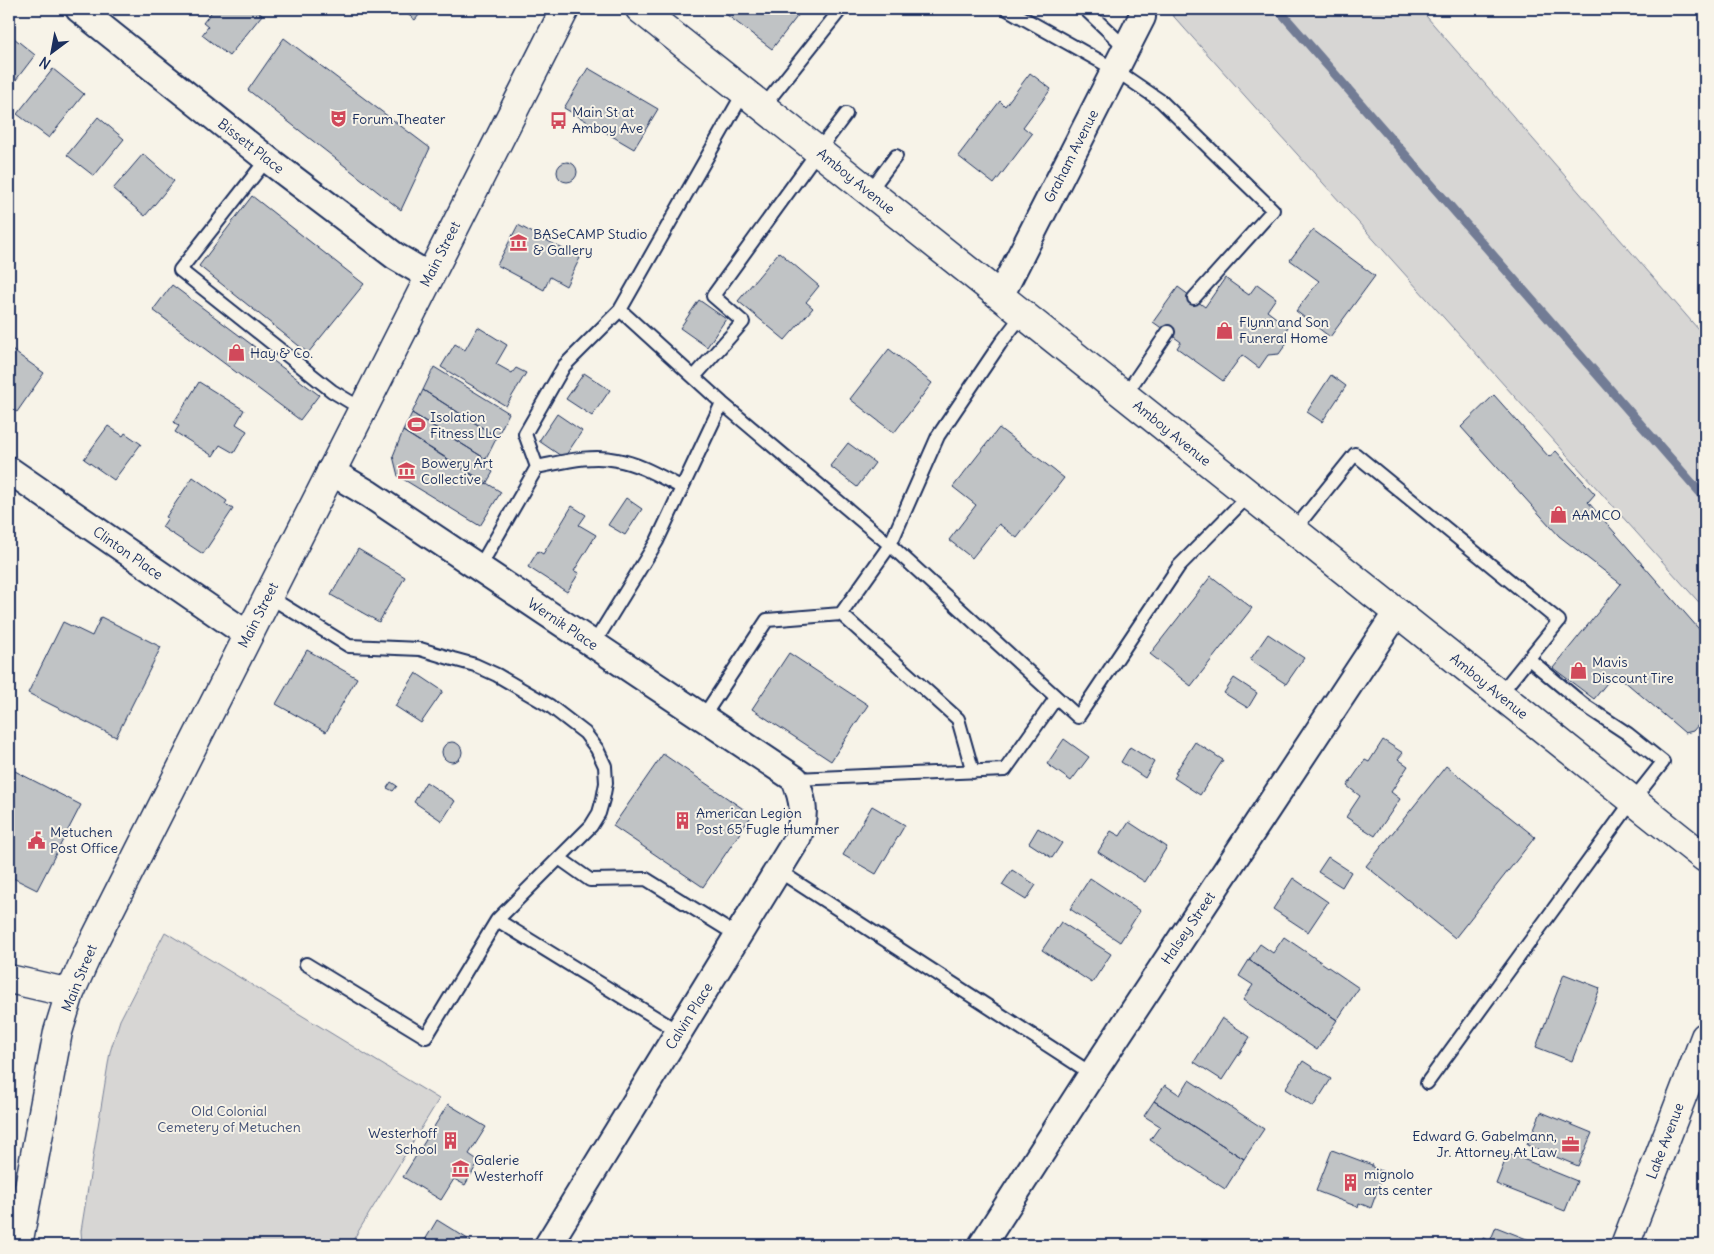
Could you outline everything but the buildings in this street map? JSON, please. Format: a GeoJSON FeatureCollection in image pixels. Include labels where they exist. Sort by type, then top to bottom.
{"type":"FeatureCollection","features":[{"type":"Feature","properties":{"kind":"street","name":"Bissett Place"},"geometry":{"type":"LineString","coordinates":[[79,9],[267,159],[395,256],[429,276]]}},
{"type":"Feature","properties":{"kind":"street","name":"Main Street"},"geometry":{"type":"LineString","coordinates":[[18,1245],[58,1032],[70,993],[114,898],[565,9]]}},
{"type":"Feature","properties":{"kind":"street","name":"Amboy Avenue"},"geometry":{"type":"LineString","coordinates":[[640,9],[1705,858]]}},
{"type":"Feature","properties":{"kind":"street","name":"Graham Avenue"},"geometry":{"type":"LineString","coordinates":[[1000,296],[1142,16]]}},
{"type":"Feature","properties":{"kind":"street","name":"Clinton Place"},"geometry":{"type":"LineString","coordinates":[[9,470],[248,635]]}},
{"type":"Feature","properties":{"kind":"street","name":"Wernik Place"},"geometry":{"type":"LineString","coordinates":[[330,471],[369,494],[795,779]]}},
{"type":"Feature","properties":{"kind":"street","name":"Halsey Street"},"geometry":{"type":"LineString","coordinates":[[982,1245],[1092,1074],[1397,612]]}},
{"type":"Feature","properties":{"kind":"street","name":"Calvin Place"},"geometry":{"type":"LineString","coordinates":[[548,1245],[797,839],[804,810],[801,794],[795,779]]}},
{"type":"Feature","properties":{"kind":"street"},"geometry":{"type":"LineString","coordinates":[[9,979],[70,993]]}},
{"type":"Feature","properties":{"kind":"street","name":"Lake Avenue"},"geometry":{"type":"LineString","coordinates":[[1625,1245],[1705,1037]]}},
{"type":"Feature","properties":{"kind":"lane"},"geometry":{"type":"LineString","coordinates":[[480,568],[537,467],[525,434],[564,366],[620,310],[754,100],[841,9]]}},
{"type":"Feature","properties":{"kind":"lane"},"geometry":{"type":"LineString","coordinates":[[1007,9],[1120,59]]}},
{"type":"Feature","properties":{"kind":"lane"},"geometry":{"type":"LineString","coordinates":[[1085,9],[1120,59],[1273,210],[1194,298]]}},
{"type":"Feature","properties":{"kind":"lane"},"geometry":{"type":"LineString","coordinates":[[694,377],[743,322],[713,296],[846,114]]}},
{"type":"Feature","properties":{"kind":"lane"},"geometry":{"type":"LineString","coordinates":[[869,192],[896,156]]}},
{"type":"Feature","properties":{"kind":"lane"},"geometry":{"type":"LineString","coordinates":[[267,159],[180,270],[332,391],[362,409]]}},
{"type":"Feature","properties":{"kind":"lane"},"geometry":{"type":"LineString","coordinates":[[620,310],[722,403],[890,545],[1078,717],[1179,566],[1249,495]]}},
{"type":"Feature","properties":{"kind":"lane"},"geometry":{"type":"LineString","coordinates":[[841,614],[890,545],[938,436],[1000,344],[1023,314]]}},
{"type":"Feature","properties":{"kind":"lane"},"geometry":{"type":"LineString","coordinates":[[1125,395],[1168,332]]}},
{"type":"Feature","properties":{"kind":"lane"},"geometry":{"type":"LineString","coordinates":[[593,644],[657,541],[722,403]]}},
{"type":"Feature","properties":{"kind":"lane"},"geometry":{"type":"LineString","coordinates":[[1294,530],[1355,454],[1559,621],[1500,694]]}},
{"type":"Feature","properties":{"kind":"lane"},"geometry":{"type":"LineString","coordinates":[[537,467],[591,458],[617,460],[641,468],[681,487]]}},
{"type":"Feature","properties":{"kind":"lane"},"geometry":{"type":"LineString","coordinates":[[268,596],[348,646],[420,649],[497,675],[550,706],[585,733],[597,749],[605,766],[606,783],[604,799],[599,813],[591,826],[498,920],[426,1037],[306,964]]}},
{"type":"Feature","properties":{"kind":"lane"},"geometry":{"type":"LineString","coordinates":[[703,717],[767,620],[841,614],[958,719],[973,772]]}},
{"type":"Feature","properties":{"kind":"lane"},"geometry":{"type":"LineString","coordinates":[[1426,1083],[1633,800],[1663,762],[1628,734],[1584,705],[1529,659]]}},
{"type":"Feature","properties":{"kind":"lane"},"geometry":{"type":"LineString","coordinates":[[795,779],[1005,770],[1056,698]]}},
{"type":"Feature","properties":{"kind":"lane"},"geometry":{"type":"LineString","coordinates":[[559,858],[590,880],[646,879],[738,936]]}},
{"type":"Feature","properties":{"kind":"lane"},"geometry":{"type":"LineString","coordinates":[[779,871],[1092,1074]]}},
{"type":"Feature","properties":{"kind":"lane"},"geometry":{"type":"LineString","coordinates":[[498,920],[680,1032]]}},
{"type":"Feature","properties":{"kind":"green space"},"geometry":{"type":"Polygon","coordinates":[[[1167,9],[1420,9],[1705,337],[1705,609],[1167,9]]]}},
{"type":"Feature","properties":{"kind":"green space","name":"Old Colonial Cemetery of Metuchen"},"geometry":{"type":"Polygon","coordinates":[[[165,932],[439,1099],[350,1245],[82,1244],[81,1231],[110,1052],[120,1020],[165,932]]]}},
{"type":"Feature","properties":{"kind":"waterway"},"geometry":{"type":"LineString","coordinates":[[1278,9],[1705,498]]}},
{"type":"Feature","properties":{"kind":"place","name":"Forum Theater"},"geometry":{"type":"Point","coordinates":[338,119]}},
{"type":"Feature","properties":{"kind":"place","name":"Main St at Amboy Ave"},"geometry":{"type":"Point","coordinates":[558,120]}},
{"type":"Feature","properties":{"kind":"place","name":"BASeCAMP Studio & Gallery"},"geometry":{"type":"Point","coordinates":[519,242]}},
{"type":"Feature","properties":{"kind":"place","name":"Flynn and Son Funeral Home"},"geometry":{"type":"Point","coordinates":[1225,330]}},
{"type":"Feature","properties":{"kind":"place","name":"Hay & Co."},"geometry":{"type":"Point","coordinates":[236,353]}},
{"type":"Feature","properties":{"kind":"place","name":"Isolation Fitness LLC"},"geometry":{"type":"Point","coordinates":[416,425]}},
{"type":"Feature","properties":{"kind":"place","name":"Bowery Art Collective"},"geometry":{"type":"Point","coordinates":[407,471]}},
{"type":"Feature","properties":{"kind":"place","name":"AAMCO"},"geometry":{"type":"Point","coordinates":[1558,515]}},
{"type":"Feature","properties":{"kind":"place","name":"Mavis Discount Tire"},"geometry":{"type":"Point","coordinates":[1578,670]}},
{"type":"Feature","properties":{"kind":"place","name":"American Legion Post 65 Fugle Hummer"},"geometry":{"type":"Point","coordinates":[682,821]}},
{"type":"Feature","properties":{"kind":"place","name":"Metuchen Post Office"},"geometry":{"type":"Point","coordinates":[36,840]}},
{"type":"Feature","properties":{"kind":"place","name":"Westerhoff School"},"geometry":{"type":"Point","coordinates":[451,1141]}},
{"type":"Feature","properties":{"kind":"place","name":"Edward G. Gabelmann, Jr. Attorney At Law"},"geometry":{"type":"Point","coordinates":[1571,1144]}},
{"type":"Feature","properties":{"kind":"place","name":"Galerie Westerhoff"},"geometry":{"type":"Point","coordinates":[460,1168]}},
{"type":"Feature","properties":{"kind":"place","name":"mignolo arts center"},"geometry":{"type":"Point","coordinates":[1350,1182]}}]}
